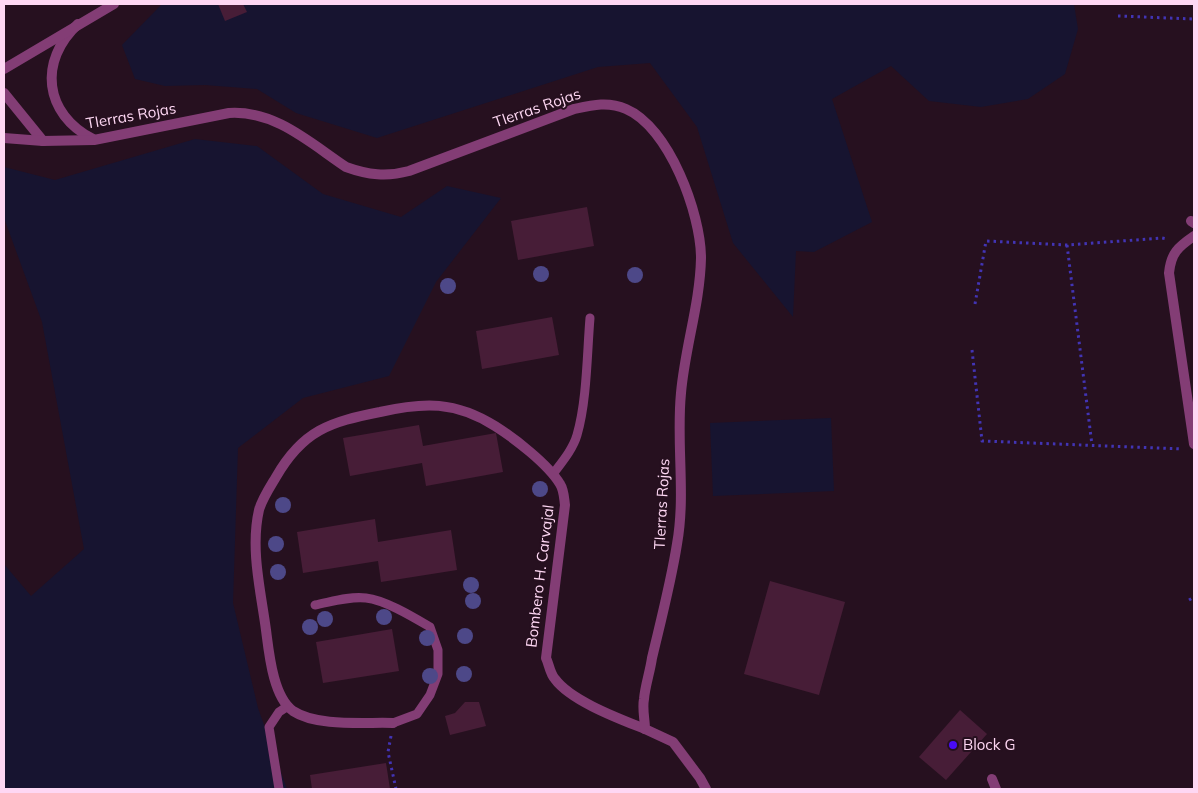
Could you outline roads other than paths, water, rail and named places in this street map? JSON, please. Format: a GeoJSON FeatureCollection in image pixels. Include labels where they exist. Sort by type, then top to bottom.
{"type":"FeatureCollection","features":[{"type":"Feature","properties":{"kind":"street"},"geometry":{"type":"LineString","coordinates":[[4,69],[114,4]]}},
{"type":"Feature","properties":{"kind":"street"},"geometry":{"type":"LineString","coordinates":[[78,24],[65,37],[56,52],[51,76],[52,88],[60,110],[66,119],[74,128],[94,140]]}},
{"type":"Feature","properties":{"kind":"street"},"geometry":{"type":"LineString","coordinates":[[4,93],[43,141]]}},
{"type":"Feature","properties":{"kind":"street","name":"TIerras Rojas"},"geometry":{"type":"LineString","coordinates":[[4,138],[43,141],[94,140],[241,112],[273,120],[346,167],[358,172],[385,175],[409,171],[574,109],[595,104],[612,105],[627,109],[642,118],[658,134],[679,172],[693,209],[701,256],[699,288],[681,392],[678,542],[643,701],[645,729]]}},
{"type":"Feature","properties":{"kind":"street"},"geometry":{"type":"LineString","coordinates":[[1190,447],[1169,273],[1170,260],[1182,244],[1194,236]]}},
{"type":"Feature","properties":{"kind":"street","name":"Bombero H. Carvajal"},"geometry":{"type":"LineString","coordinates":[[288,706],[272,673],[256,550],[259,509],[270,486],[285,460],[307,437],[329,425],[354,417],[412,405],[445,405],[480,416],[506,433],[553,474],[564,493],[565,505],[546,658],[554,679],[570,692],[599,710],[673,742],[706,789]]}},
{"type":"Feature","properties":{"kind":"street"},"geometry":{"type":"LineString","coordinates":[[288,706],[294,712],[324,721],[393,723]]}},
{"type":"Feature","properties":{"kind":"lane"},"geometry":{"type":"LineString","coordinates":[[553,474],[566,458],[577,436],[582,410],[590,318]]}},
{"type":"Feature","properties":{"kind":"lane"},"geometry":{"type":"LineString","coordinates":[[315,605],[346,599],[366,598],[396,608],[430,627],[438,650],[438,674],[430,695],[417,714],[393,723]]}},
{"type":"Feature","properties":{"kind":"lane"},"geometry":{"type":"LineString","coordinates":[[279,789],[268,727],[279,712],[288,706]]}},
{"type":"Feature","properties":{"kind":"place","name":"Block G"},"geometry":{"type":"Point","coordinates":[953,745]}}]}
